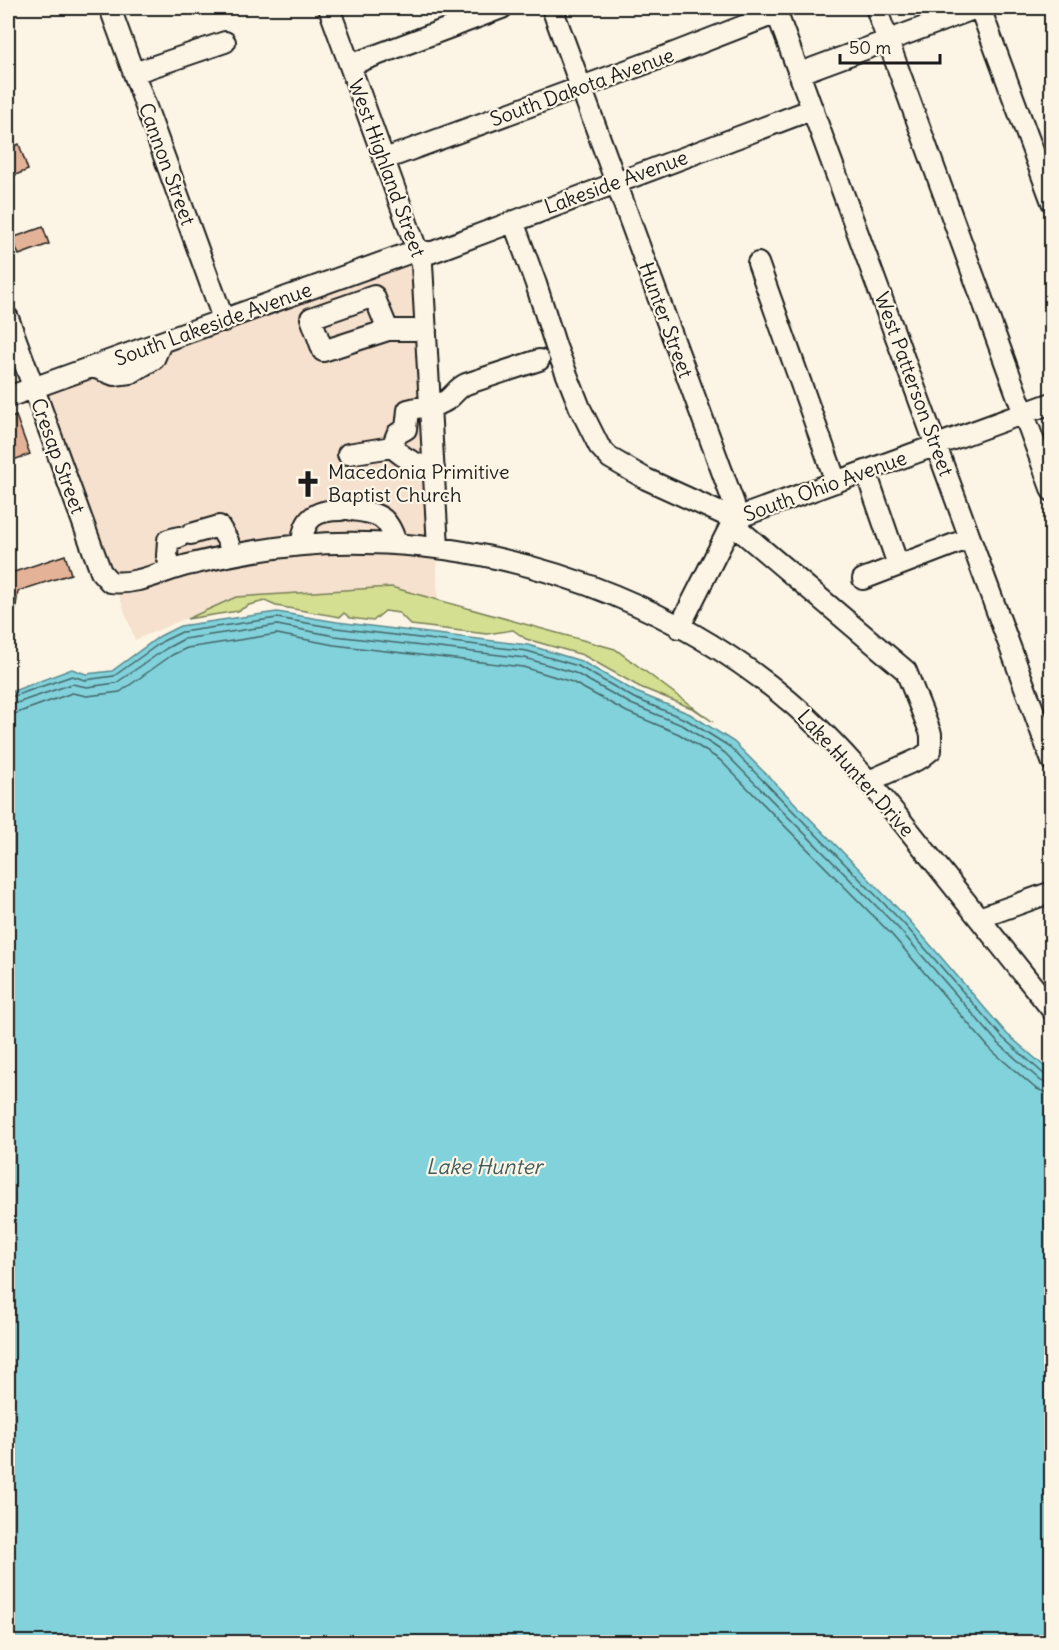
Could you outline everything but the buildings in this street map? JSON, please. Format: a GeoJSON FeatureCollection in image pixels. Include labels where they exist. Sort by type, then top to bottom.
{"type":"FeatureCollection","features":[{"type":"Feature","properties":{"kind":"street","name":"Cannon Street"},"geometry":{"type":"LineString","coordinates":[[110,8],[224,321]]}},
{"type":"Feature","properties":{"kind":"street","name":"West Highland Street"},"geometry":{"type":"LineString","coordinates":[[329,8],[422,264],[438,547]]}},
{"type":"Feature","properties":{"kind":"street"},"geometry":{"type":"LineString","coordinates":[[350,65],[502,8]]}},
{"type":"Feature","properties":{"kind":"street","name":"Hunter Street"},"geometry":{"type":"LineString","coordinates":[[552,8],[734,504],[734,519]]}},
{"type":"Feature","properties":{"kind":"street"},"geometry":{"type":"LineString","coordinates":[[876,8],[1052,491]]}},
{"type":"Feature","properties":{"kind":"street"},"geometry":{"type":"LineString","coordinates":[[800,73],[978,8],[1052,202]]}},
{"type":"Feature","properties":{"kind":"street","name":"South Dakota Avenue"},"geometry":{"type":"LineString","coordinates":[[385,159],[581,87],[776,10]]}},
{"type":"Feature","properties":{"kind":"street","name":"West Patterson Street"},"geometry":{"type":"LineString","coordinates":[[776,10],[1052,761]]}},
{"type":"Feature","properties":{"kind":"street"},"geometry":{"type":"LineString","coordinates":[[134,73],[225,42]]}},
{"type":"Feature","properties":{"kind":"street","name":"Lakeside Avenue"},"geometry":{"type":"LineString","coordinates":[[418,250],[430,253],[813,109]]}},
{"type":"Feature","properties":{"kind":"street"},"geometry":{"type":"LineString","coordinates":[[513,221],[556,347],[580,408],[599,446],[610,458],[646,479],[734,519],[742,532],[897,662],[911,679],[931,734],[931,750],[921,758],[869,781]]}},
{"type":"Feature","properties":{"kind":"street","name":"South Lakeside Avenue"},"geometry":{"type":"LineString","coordinates":[[8,397],[418,250]]}},
{"type":"Feature","properties":{"kind":"street"},"geometry":{"type":"LineString","coordinates":[[758,263],[836,482]]}},
{"type":"Feature","properties":{"kind":"street","name":"Cresap Street"},"geometry":{"type":"LineString","coordinates":[[8,318],[101,572],[110,582],[118,583]]}},
{"type":"Feature","properties":{"kind":"street"},"geometry":{"type":"LineString","coordinates":[[388,330],[426,330]]}},
{"type":"Feature","properties":{"kind":"street"},"geometry":{"type":"LineString","coordinates":[[392,447],[398,434],[406,429],[408,410],[431,406],[448,399],[461,386],[539,360]]}},
{"type":"Feature","properties":{"kind":"street","name":"South Ohio Avenue"},"geometry":{"type":"LineString","coordinates":[[734,519],[1052,403]]}},
{"type":"Feature","properties":{"kind":"street"},"geometry":{"type":"LineString","coordinates":[[348,454],[392,447],[414,463],[434,468]]}},
{"type":"Feature","properties":{"kind":"street"},"geometry":{"type":"LineString","coordinates":[[866,472],[898,565]]}},
{"type":"Feature","properties":{"kind":"street"},"geometry":{"type":"LineString","coordinates":[[302,545],[302,532],[305,525],[318,512],[329,510],[371,512],[381,516],[392,530],[396,543]]}},
{"type":"Feature","properties":{"kind":"street"},"geometry":{"type":"LineString","coordinates":[[679,627],[734,519]]}},
{"type":"Feature","properties":{"kind":"street"},"geometry":{"type":"LineString","coordinates":[[172,569],[167,556],[168,540],[219,526],[228,541],[232,555]]}},
{"type":"Feature","properties":{"kind":"street"},"geometry":{"type":"LineString","coordinates":[[863,579],[970,538]]}},
{"type":"Feature","properties":{"kind":"street","name":"Lake Hunter Drive"},"geometry":{"type":"LineString","coordinates":[[118,583],[130,582],[172,569],[259,549],[345,542],[396,543],[438,547],[531,566],[595,588],[650,611],[737,662],[777,691],[825,735],[869,781],[1052,1010]]}},
{"type":"Feature","properties":{"kind":"street"},"geometry":{"type":"LineString","coordinates":[[979,918],[1052,892]]}},
{"type":"Feature","properties":{"kind":"shaded area"},"geometry":{"type":"Polygon","coordinates":[[[413,259],[430,539],[129,575],[111,573],[47,394],[49,389],[161,350],[234,328],[303,299],[413,259]]]}},
{"type":"Feature","properties":{"kind":"shaded area"},"geometry":{"type":"Polygon","coordinates":[[[345,549],[436,554],[438,600],[391,587],[236,597],[135,640],[117,590],[224,562],[345,549]]]}},
{"type":"Feature","properties":{"kind":"green space"},"geometry":{"type":"Polygon","coordinates":[[[391,587],[615,649],[713,722],[694,709],[640,687],[583,655],[526,639],[513,630],[487,634],[411,625],[399,613],[385,611],[373,621],[350,618],[344,613],[340,617],[276,606],[265,601],[249,605],[238,611],[187,619],[236,597],[391,587]]]}},
{"type":"Feature","properties":{"kind":"water","name":"Lake Hunter"},"geometry":{"type":"Polygon","coordinates":[[[277,612],[337,622],[528,645],[581,661],[636,692],[690,714],[734,742],[909,920],[1007,1034],[1051,1072],[1051,1642],[8,1642],[8,693],[72,669],[86,674],[112,671],[160,636],[180,626],[277,612]]]}},
{"type":"Feature","properties":{"kind":"place","name":"Macedonia Primitive Baptist Church"},"geometry":{"type":"Point","coordinates":[308,484]}}]}
